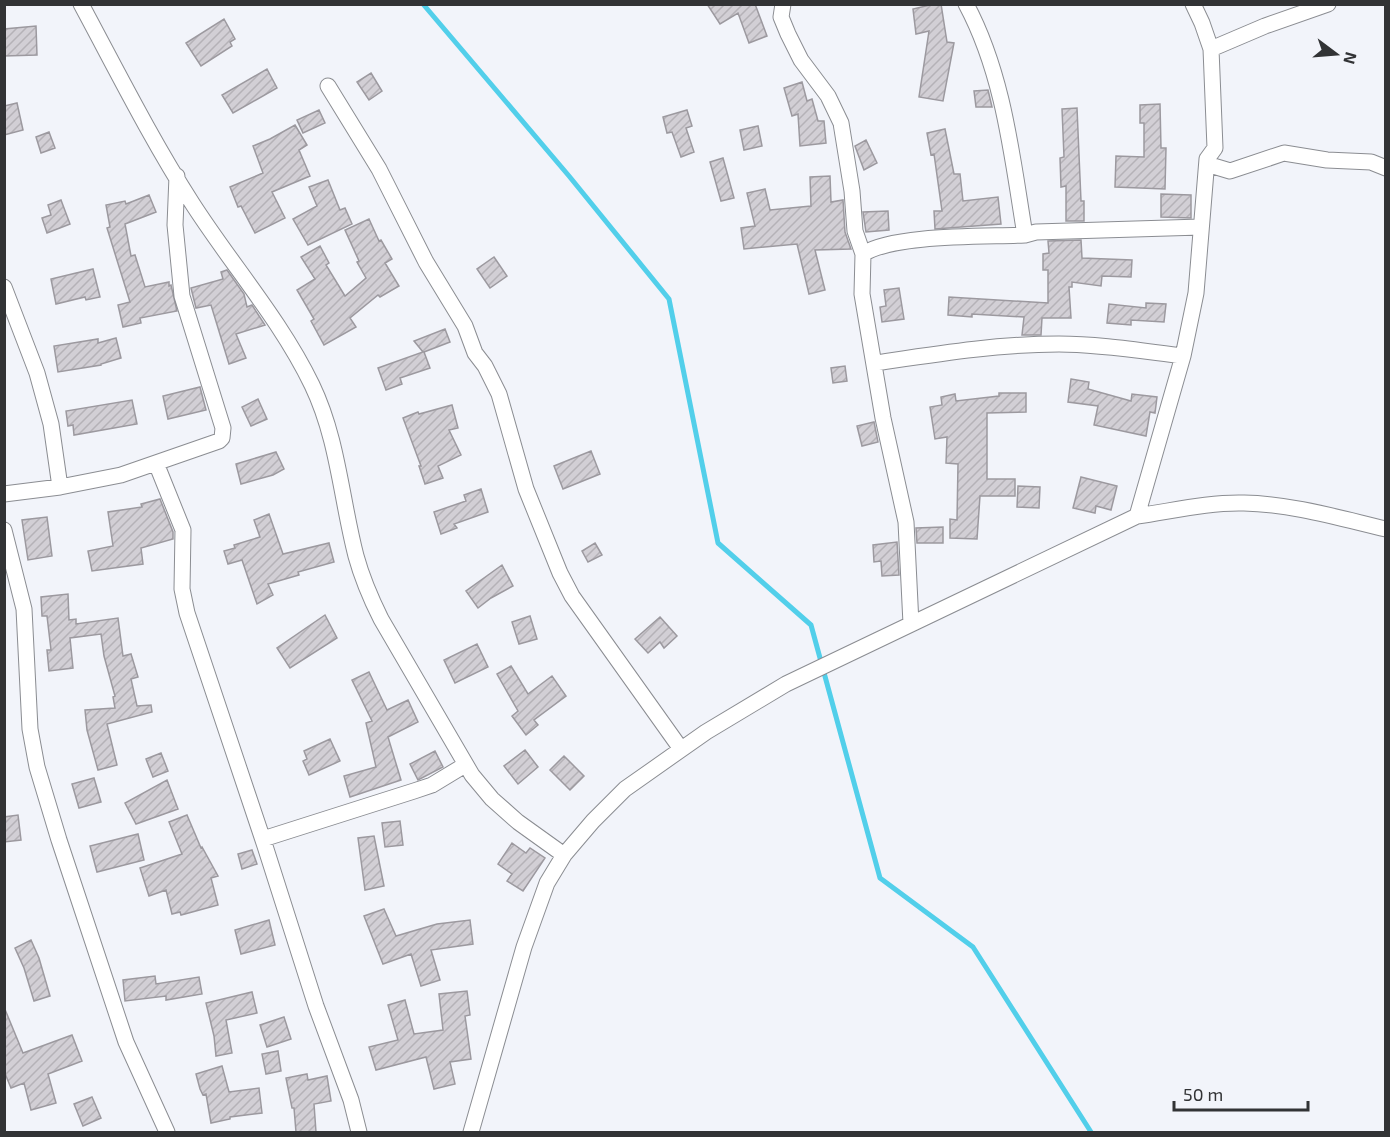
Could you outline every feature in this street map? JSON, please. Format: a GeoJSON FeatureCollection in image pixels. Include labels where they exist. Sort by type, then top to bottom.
{"type":"FeatureCollection","features":[{"type":"Feature","properties":{"kind":"street"},"geometry":{"type":"LineString","coordinates":[[81,4],[192,204],[272,318],[312,384],[323,410],[338,459],[356,557],[381,619],[465,765],[492,799],[518,822],[564,855]]}},
{"type":"Feature","properties":{"kind":"street"},"geometry":{"type":"LineString","coordinates":[[783,4],[781,17],[788,34],[801,60],[828,96],[841,123],[852,191],[855,231],[863,254],[862,294],[883,418],[906,522],[911,624]]}},
{"type":"Feature","properties":{"kind":"street"},"geometry":{"type":"LineString","coordinates":[[966,4],[976,24],[1005,112],[1025,235]]}},
{"type":"Feature","properties":{"kind":"street"},"geometry":{"type":"LineString","coordinates":[[1137,516],[1183,356],[1196,293],[1207,159],[1215,148],[1211,49],[1203,23],[1193,4]]}},
{"type":"Feature","properties":{"kind":"street"},"geometry":{"type":"LineString","coordinates":[[1211,49],[1265,26],[1328,4]]}},
{"type":"Feature","properties":{"kind":"street"},"geometry":{"type":"LineString","coordinates":[[328,86],[379,169],[426,262],[465,326],[475,353],[499,394],[526,489],[560,573],[572,596],[681,749]]}},
{"type":"Feature","properties":{"kind":"street"},"geometry":{"type":"LineString","coordinates":[[1207,159],[1210,165],[1230,171],[1284,153],[1327,160],[1371,162],[1386,168]]}},
{"type":"Feature","properties":{"kind":"street"},"geometry":{"type":"LineString","coordinates":[[4,494],[121,476],[219,441],[223,434],[182,296],[175,225],[177,176]]}},
{"type":"Feature","properties":{"kind":"street"},"geometry":{"type":"LineString","coordinates":[[863,254],[883,246],[930,239],[1025,235],[1036,232],[1201,227]]}},
{"type":"Feature","properties":{"kind":"street"},"geometry":{"type":"LineString","coordinates":[[4,287],[37,373],[51,424],[60,487]]}},
{"type":"Feature","properties":{"kind":"street"},"geometry":{"type":"LineString","coordinates":[[875,363],[969,350],[1061,344],[1100,346],[1183,356]]}},
{"type":"Feature","properties":{"kind":"street"},"geometry":{"type":"LineString","coordinates":[[156,463],[183,530],[182,589],[187,613],[316,1006],[351,1100],[359,1132]]}},
{"type":"Feature","properties":{"kind":"street"},"geometry":{"type":"LineString","coordinates":[[471,1132],[524,947],[547,883],[564,855],[593,821],[626,789],[681,749],[786,684],[1137,516],[1193,507],[1242,503],[1287,507],[1386,529]]}},
{"type":"Feature","properties":{"kind":"street"},"geometry":{"type":"LineString","coordinates":[[4,530],[24,609],[30,729],[37,767],[58,840],[126,1042],[167,1132]]}},
{"type":"Feature","properties":{"kind":"street"},"geometry":{"type":"LineString","coordinates":[[263,839],[432,785],[465,765]]}},
{"type":"Feature","properties":{"kind":"building"},"geometry":{"type":"Polygon","coordinates":[[[707,4],[755,4],[767,36],[749,43],[738,13],[720,24],[707,4]]]}},
{"type":"Feature","properties":{"kind":"building"},"geometry":{"type":"Polygon","coordinates":[[[941,4],[947,42],[954,43],[943,101],[919,97],[929,31],[916,34],[913,9],[941,4]]]}},
{"type":"Feature","properties":{"kind":"building"},"geometry":{"type":"Polygon","coordinates":[[[224,19],[235,39],[230,42],[232,46],[201,66],[186,43],[224,19]]]}},
{"type":"Feature","properties":{"kind":"building"},"geometry":{"type":"Polygon","coordinates":[[[36,26],[37,55],[4,56],[4,29],[36,26]]]}},
{"type":"Feature","properties":{"kind":"building"},"geometry":{"type":"Polygon","coordinates":[[[267,69],[277,88],[233,113],[222,95],[267,69]]]}},
{"type":"Feature","properties":{"kind":"building"},"geometry":{"type":"Polygon","coordinates":[[[371,73],[382,91],[369,100],[357,82],[371,73]]]}},
{"type":"Feature","properties":{"kind":"building"},"geometry":{"type":"Polygon","coordinates":[[[802,82],[807,101],[812,99],[818,121],[824,121],[826,143],[800,146],[798,114],[792,116],[784,88],[802,82]]]}},
{"type":"Feature","properties":{"kind":"building"},"geometry":{"type":"Polygon","coordinates":[[[988,90],[992,107],[976,107],[974,91],[988,90]]]}},
{"type":"Feature","properties":{"kind":"building"},"geometry":{"type":"Polygon","coordinates":[[[17,103],[23,130],[4,135],[4,106],[17,103]]]}},
{"type":"Feature","properties":{"kind":"building"},"geometry":{"type":"Polygon","coordinates":[[[1160,104],[1161,148],[1166,148],[1165,189],[1115,187],[1116,156],[1144,157],[1144,123],[1140,123],[1140,105],[1160,104]]]}},
{"type":"Feature","properties":{"kind":"building"},"geometry":{"type":"Polygon","coordinates":[[[1077,108],[1084,221],[1066,221],[1066,186],[1061,187],[1060,158],[1064,157],[1062,109],[1077,108]]]}},
{"type":"Feature","properties":{"kind":"building"},"geometry":{"type":"Polygon","coordinates":[[[319,110],[325,123],[303,133],[297,120],[319,110]]]}},
{"type":"Feature","properties":{"kind":"building"},"geometry":{"type":"Polygon","coordinates":[[[687,110],[692,126],[686,128],[694,152],[681,157],[672,132],[667,133],[663,117],[687,110]]]}},
{"type":"Feature","properties":{"kind":"building"},"geometry":{"type":"Polygon","coordinates":[[[295,125],[307,145],[299,150],[310,176],[272,192],[285,218],[255,233],[241,206],[238,207],[230,187],[263,173],[253,146],[295,125]]]}},
{"type":"Feature","properties":{"kind":"building"},"geometry":{"type":"Polygon","coordinates":[[[758,126],[762,146],[744,150],[740,130],[758,126]]]}},
{"type":"Feature","properties":{"kind":"building"},"geometry":{"type":"Polygon","coordinates":[[[945,129],[954,174],[960,174],[963,201],[998,197],[1001,224],[935,229],[934,211],[942,211],[934,154],[931,155],[927,133],[945,129]]]}},
{"type":"Feature","properties":{"kind":"building"},"geometry":{"type":"Polygon","coordinates":[[[49,132],[55,148],[41,153],[36,137],[49,132]]]}},
{"type":"Feature","properties":{"kind":"building"},"geometry":{"type":"Polygon","coordinates":[[[866,140],[877,163],[864,170],[855,146],[866,140]]]}},
{"type":"Feature","properties":{"kind":"building"},"geometry":{"type":"Polygon","coordinates":[[[723,158],[734,198],[721,201],[710,162],[723,158]]]}},
{"type":"Feature","properties":{"kind":"building"},"geometry":{"type":"Polygon","coordinates":[[[830,176],[831,202],[843,200],[845,232],[851,249],[815,250],[825,290],[809,294],[797,244],[744,249],[741,228],[755,226],[747,193],[765,189],[770,210],[811,206],[810,177],[830,176]]]}},
{"type":"Feature","properties":{"kind":"building"},"geometry":{"type":"Polygon","coordinates":[[[328,180],[340,210],[345,208],[352,224],[308,245],[293,219],[317,206],[309,187],[328,180]]]}},
{"type":"Feature","properties":{"kind":"building"},"geometry":{"type":"Polygon","coordinates":[[[1161,194],[1191,195],[1191,218],[1161,217],[1161,194]]]}},
{"type":"Feature","properties":{"kind":"building"},"geometry":{"type":"Polygon","coordinates":[[[149,195],[156,212],[125,224],[131,256],[135,255],[145,287],[169,282],[177,311],[140,318],[141,323],[123,327],[118,305],[130,302],[107,228],[110,227],[106,205],[125,201],[126,204],[149,195]]]}},
{"type":"Feature","properties":{"kind":"building"},"geometry":{"type":"Polygon","coordinates":[[[61,200],[70,224],[47,233],[42,218],[51,215],[48,205],[61,200]]]}},
{"type":"Feature","properties":{"kind":"building"},"geometry":{"type":"Polygon","coordinates":[[[888,211],[889,230],[866,232],[863,212],[888,211]]]}},
{"type":"Feature","properties":{"kind":"building"},"geometry":{"type":"Polygon","coordinates":[[[369,219],[379,241],[381,240],[392,259],[385,263],[399,286],[380,297],[378,295],[350,318],[356,327],[324,345],[311,321],[314,319],[297,290],[315,279],[301,257],[320,246],[329,263],[326,265],[345,296],[366,278],[357,262],[359,261],[345,230],[369,219]]]}},
{"type":"Feature","properties":{"kind":"building"},"geometry":{"type":"Polygon","coordinates":[[[1081,240],[1082,258],[1132,260],[1131,277],[1102,276],[1101,286],[1072,282],[1072,287],[1069,287],[1071,318],[1042,318],[1041,335],[1022,335],[1024,317],[948,315],[949,297],[1048,303],[1048,270],[1043,270],[1043,254],[1049,253],[1048,241],[1081,240]]]}},
{"type":"Feature","properties":{"kind":"building"},"geometry":{"type":"Polygon","coordinates":[[[494,257],[507,276],[490,288],[477,269],[494,257]]]}},
{"type":"Feature","properties":{"kind":"building"},"geometry":{"type":"Polygon","coordinates":[[[93,269],[100,297],[86,300],[85,297],[56,304],[51,279],[93,269]]]}},
{"type":"Feature","properties":{"kind":"building"},"geometry":{"type":"Polygon","coordinates":[[[227,270],[244,294],[247,307],[252,305],[265,325],[236,334],[246,358],[229,364],[211,305],[196,308],[191,288],[223,279],[221,272],[227,270]]]}},
{"type":"Feature","properties":{"kind":"building"},"geometry":{"type":"Polygon","coordinates":[[[899,288],[904,319],[882,322],[880,307],[886,306],[884,290],[899,288]]]}},
{"type":"Feature","properties":{"kind":"building"},"geometry":{"type":"Polygon","coordinates":[[[1146,303],[1166,304],[1164,322],[1131,320],[1131,325],[1107,323],[1109,304],[1146,308],[1146,303]]]}},
{"type":"Feature","properties":{"kind":"building"},"geometry":{"type":"Polygon","coordinates":[[[445,329],[450,342],[424,352],[430,368],[400,378],[402,384],[386,390],[378,368],[423,352],[414,341],[445,329]]]}},
{"type":"Feature","properties":{"kind":"building"},"geometry":{"type":"Polygon","coordinates":[[[116,338],[121,358],[101,365],[58,372],[54,346],[98,339],[98,343],[116,338]]]}},
{"type":"Feature","properties":{"kind":"building"},"geometry":{"type":"Polygon","coordinates":[[[845,366],[847,381],[833,383],[831,368],[845,366]]]}},
{"type":"Feature","properties":{"kind":"building"},"geometry":{"type":"Polygon","coordinates":[[[1071,379],[1089,382],[1088,389],[1131,401],[1132,394],[1157,397],[1155,413],[1150,412],[1146,436],[1094,425],[1098,406],[1068,402],[1071,379]]]}},
{"type":"Feature","properties":{"kind":"building"},"geometry":{"type":"Polygon","coordinates":[[[200,387],[206,410],[168,419],[163,396],[200,387]]]}},
{"type":"Feature","properties":{"kind":"building"},"geometry":{"type":"Polygon","coordinates":[[[999,393],[1026,393],[1026,412],[987,413],[987,479],[1015,479],[1015,496],[980,496],[977,539],[950,538],[950,519],[957,520],[958,464],[946,463],[947,437],[935,439],[930,407],[942,405],[941,397],[955,394],[956,401],[999,396],[999,393]]]}},
{"type":"Feature","properties":{"kind":"building"},"geometry":{"type":"Polygon","coordinates":[[[258,399],[267,419],[251,426],[242,407],[258,399]]]}},
{"type":"Feature","properties":{"kind":"building"},"geometry":{"type":"Polygon","coordinates":[[[132,400],[137,424],[74,435],[73,425],[68,426],[66,411],[132,400]]]}},
{"type":"Feature","properties":{"kind":"building"},"geometry":{"type":"Polygon","coordinates":[[[452,405],[458,428],[449,430],[461,455],[438,466],[443,478],[425,484],[419,466],[421,466],[403,418],[418,412],[419,414],[452,405]]]}},
{"type":"Feature","properties":{"kind":"building"},"geometry":{"type":"Polygon","coordinates":[[[874,422],[878,442],[862,446],[857,426],[874,422]]]}},
{"type":"Feature","properties":{"kind":"building"},"geometry":{"type":"Polygon","coordinates":[[[591,451],[600,474],[563,489],[554,466],[591,451]]]}},
{"type":"Feature","properties":{"kind":"building"},"geometry":{"type":"Polygon","coordinates":[[[276,452],[284,469],[273,475],[241,484],[236,464],[276,452]]]}},
{"type":"Feature","properties":{"kind":"building"},"geometry":{"type":"Polygon","coordinates":[[[1081,477],[1117,486],[1111,510],[1096,506],[1095,513],[1073,508],[1081,477]]]}},
{"type":"Feature","properties":{"kind":"building"},"geometry":{"type":"Polygon","coordinates":[[[1018,486],[1040,487],[1039,508],[1017,507],[1018,486]]]}},
{"type":"Feature","properties":{"kind":"building"},"geometry":{"type":"Polygon","coordinates":[[[481,489],[488,512],[454,524],[457,528],[441,534],[434,512],[466,501],[464,495],[481,489]]]}},
{"type":"Feature","properties":{"kind":"building"},"geometry":{"type":"Polygon","coordinates":[[[160,499],[173,532],[173,539],[141,548],[143,564],[92,571],[88,551],[113,546],[108,512],[142,507],[141,504],[160,499]]]}},
{"type":"Feature","properties":{"kind":"building"},"geometry":{"type":"Polygon","coordinates":[[[269,514],[283,554],[329,543],[334,562],[298,572],[299,575],[268,584],[273,595],[257,604],[242,560],[228,564],[224,551],[235,548],[234,545],[260,537],[254,520],[269,514]]]}},
{"type":"Feature","properties":{"kind":"building"},"geometry":{"type":"Polygon","coordinates":[[[47,517],[52,556],[28,560],[22,520],[47,517]]]}},
{"type":"Feature","properties":{"kind":"building"},"geometry":{"type":"Polygon","coordinates":[[[943,527],[943,543],[917,543],[916,528],[943,527]]]}},
{"type":"Feature","properties":{"kind":"building"},"geometry":{"type":"Polygon","coordinates":[[[897,542],[899,575],[882,576],[881,561],[874,562],[873,545],[897,542]]]}},
{"type":"Feature","properties":{"kind":"building"},"geometry":{"type":"Polygon","coordinates":[[[595,543],[602,555],[588,562],[582,551],[595,543]]]}},
{"type":"Feature","properties":{"kind":"building"},"geometry":{"type":"Polygon","coordinates":[[[502,565],[513,586],[478,608],[466,591],[502,565]]]}},
{"type":"Feature","properties":{"kind":"building"},"geometry":{"type":"Polygon","coordinates":[[[68,594],[69,620],[76,619],[76,624],[118,618],[123,656],[131,654],[138,677],[131,679],[137,706],[151,705],[152,712],[107,724],[117,765],[98,770],[87,730],[85,710],[115,708],[113,697],[115,696],[104,656],[101,634],[70,638],[73,668],[49,671],[47,650],[51,650],[47,616],[42,616],[41,597],[68,594]]]}},
{"type":"Feature","properties":{"kind":"building"},"geometry":{"type":"Polygon","coordinates":[[[325,615],[337,638],[290,668],[277,648],[325,615]]]}},
{"type":"Feature","properties":{"kind":"building"},"geometry":{"type":"Polygon","coordinates":[[[530,616],[537,639],[519,644],[512,622],[530,616]]]}},
{"type":"Feature","properties":{"kind":"building"},"geometry":{"type":"Polygon","coordinates":[[[660,617],[677,636],[664,648],[660,642],[648,653],[635,639],[660,617]]]}},
{"type":"Feature","properties":{"kind":"building"},"geometry":{"type":"Polygon","coordinates":[[[477,644],[488,667],[455,683],[444,660],[477,644]]]}},
{"type":"Feature","properties":{"kind":"building"},"geometry":{"type":"Polygon","coordinates":[[[511,666],[528,694],[552,676],[566,696],[534,720],[538,725],[526,735],[512,716],[518,711],[497,674],[511,666]]]}},
{"type":"Feature","properties":{"kind":"building"},"geometry":{"type":"Polygon","coordinates":[[[369,672],[387,710],[408,700],[418,722],[388,737],[401,780],[350,797],[344,776],[376,767],[366,723],[372,721],[352,680],[369,672]]]}},
{"type":"Feature","properties":{"kind":"building"},"geometry":{"type":"Polygon","coordinates":[[[330,739],[340,761],[309,775],[303,761],[307,759],[304,751],[330,739]]]}},
{"type":"Feature","properties":{"kind":"building"},"geometry":{"type":"Polygon","coordinates":[[[525,750],[538,767],[518,784],[504,766],[525,750]]]}},
{"type":"Feature","properties":{"kind":"building"},"geometry":{"type":"Polygon","coordinates":[[[435,751],[443,767],[418,780],[410,764],[435,751]]]}},
{"type":"Feature","properties":{"kind":"building"},"geometry":{"type":"Polygon","coordinates":[[[161,753],[168,771],[153,777],[146,759],[161,753]]]}},
{"type":"Feature","properties":{"kind":"building"},"geometry":{"type":"Polygon","coordinates":[[[564,756],[584,776],[570,790],[550,770],[564,756]]]}},
{"type":"Feature","properties":{"kind":"building"},"geometry":{"type":"Polygon","coordinates":[[[94,778],[101,802],[79,808],[72,784],[94,778]]]}},
{"type":"Feature","properties":{"kind":"building"},"geometry":{"type":"Polygon","coordinates":[[[167,780],[178,809],[136,824],[125,803],[167,780]]]}},
{"type":"Feature","properties":{"kind":"building"},"geometry":{"type":"Polygon","coordinates":[[[18,815],[21,840],[4,842],[4,817],[18,815]]]}},
{"type":"Feature","properties":{"kind":"building"},"geometry":{"type":"Polygon","coordinates":[[[187,815],[201,848],[218,876],[211,878],[218,905],[181,915],[180,912],[172,914],[166,890],[149,896],[140,868],[182,854],[169,822],[187,815]]]}},
{"type":"Feature","properties":{"kind":"building"},"geometry":{"type":"Polygon","coordinates":[[[400,821],[403,845],[385,847],[382,823],[400,821]]]}},
{"type":"Feature","properties":{"kind":"building"},"geometry":{"type":"Polygon","coordinates":[[[138,834],[144,860],[97,872],[90,846],[138,834]]]}},
{"type":"Feature","properties":{"kind":"building"},"geometry":{"type":"Polygon","coordinates":[[[374,836],[384,886],[365,890],[358,838],[374,836]]]}},
{"type":"Feature","properties":{"kind":"building"},"geometry":{"type":"Polygon","coordinates":[[[512,843],[526,853],[530,848],[545,858],[523,891],[507,881],[512,874],[498,864],[512,843]]]}},
{"type":"Feature","properties":{"kind":"building"},"geometry":{"type":"Polygon","coordinates":[[[252,850],[257,864],[242,869],[238,854],[252,850]]]}},
{"type":"Feature","properties":{"kind":"building"},"geometry":{"type":"Polygon","coordinates":[[[384,909],[396,936],[437,924],[470,920],[473,944],[431,950],[440,980],[421,986],[411,954],[383,964],[364,916],[384,909]]]}},
{"type":"Feature","properties":{"kind":"building"},"geometry":{"type":"Polygon","coordinates":[[[269,920],[275,945],[241,954],[235,930],[269,920]]]}},
{"type":"Feature","properties":{"kind":"building"},"geometry":{"type":"Polygon","coordinates":[[[31,940],[50,996],[34,1001],[15,948],[31,940]]]}},
{"type":"Feature","properties":{"kind":"building"},"geometry":{"type":"Polygon","coordinates":[[[155,976],[156,984],[199,977],[202,994],[166,1000],[166,996],[125,1001],[123,980],[155,976]]]}},
{"type":"Feature","properties":{"kind":"building"},"geometry":{"type":"Polygon","coordinates":[[[467,991],[470,1015],[465,1016],[471,1059],[450,1062],[455,1084],[434,1089],[426,1057],[376,1070],[369,1047],[398,1040],[388,1005],[405,1000],[414,1034],[443,1030],[439,994],[467,991]]]}},
{"type":"Feature","properties":{"kind":"building"},"geometry":{"type":"Polygon","coordinates":[[[252,992],[257,1013],[226,1020],[232,1053],[216,1056],[206,1003],[252,992]]]}},
{"type":"Feature","properties":{"kind":"building"},"geometry":{"type":"Polygon","coordinates":[[[4,1007],[23,1053],[72,1035],[82,1061],[48,1074],[56,1103],[31,1110],[24,1083],[11,1088],[4,1071],[4,1007]]]}},
{"type":"Feature","properties":{"kind":"building"},"geometry":{"type":"Polygon","coordinates":[[[284,1017],[291,1039],[267,1047],[260,1025],[284,1017]]]}},
{"type":"Feature","properties":{"kind":"building"},"geometry":{"type":"Polygon","coordinates":[[[278,1051],[281,1071],[266,1074],[262,1054],[278,1051]]]}},
{"type":"Feature","properties":{"kind":"building"},"geometry":{"type":"Polygon","coordinates":[[[222,1066],[229,1092],[259,1088],[262,1113],[230,1117],[230,1119],[211,1123],[206,1094],[203,1095],[200,1089],[196,1074],[222,1066]]]}},
{"type":"Feature","properties":{"kind":"building"},"geometry":{"type":"Polygon","coordinates":[[[307,1074],[308,1080],[327,1076],[331,1101],[314,1104],[316,1132],[296,1132],[294,1108],[292,1108],[286,1078],[307,1074]]]}},
{"type":"Feature","properties":{"kind":"building"},"geometry":{"type":"Polygon","coordinates":[[[92,1097],[101,1118],[83,1126],[74,1104],[92,1097]]]}},
{"type":"Feature","properties":{"kind":"waterway"},"geometry":{"type":"LineString","coordinates":[[423,4],[569,176],[669,299],[718,543],[811,625],[880,878],[973,947],[1091,1132]]}}]}
